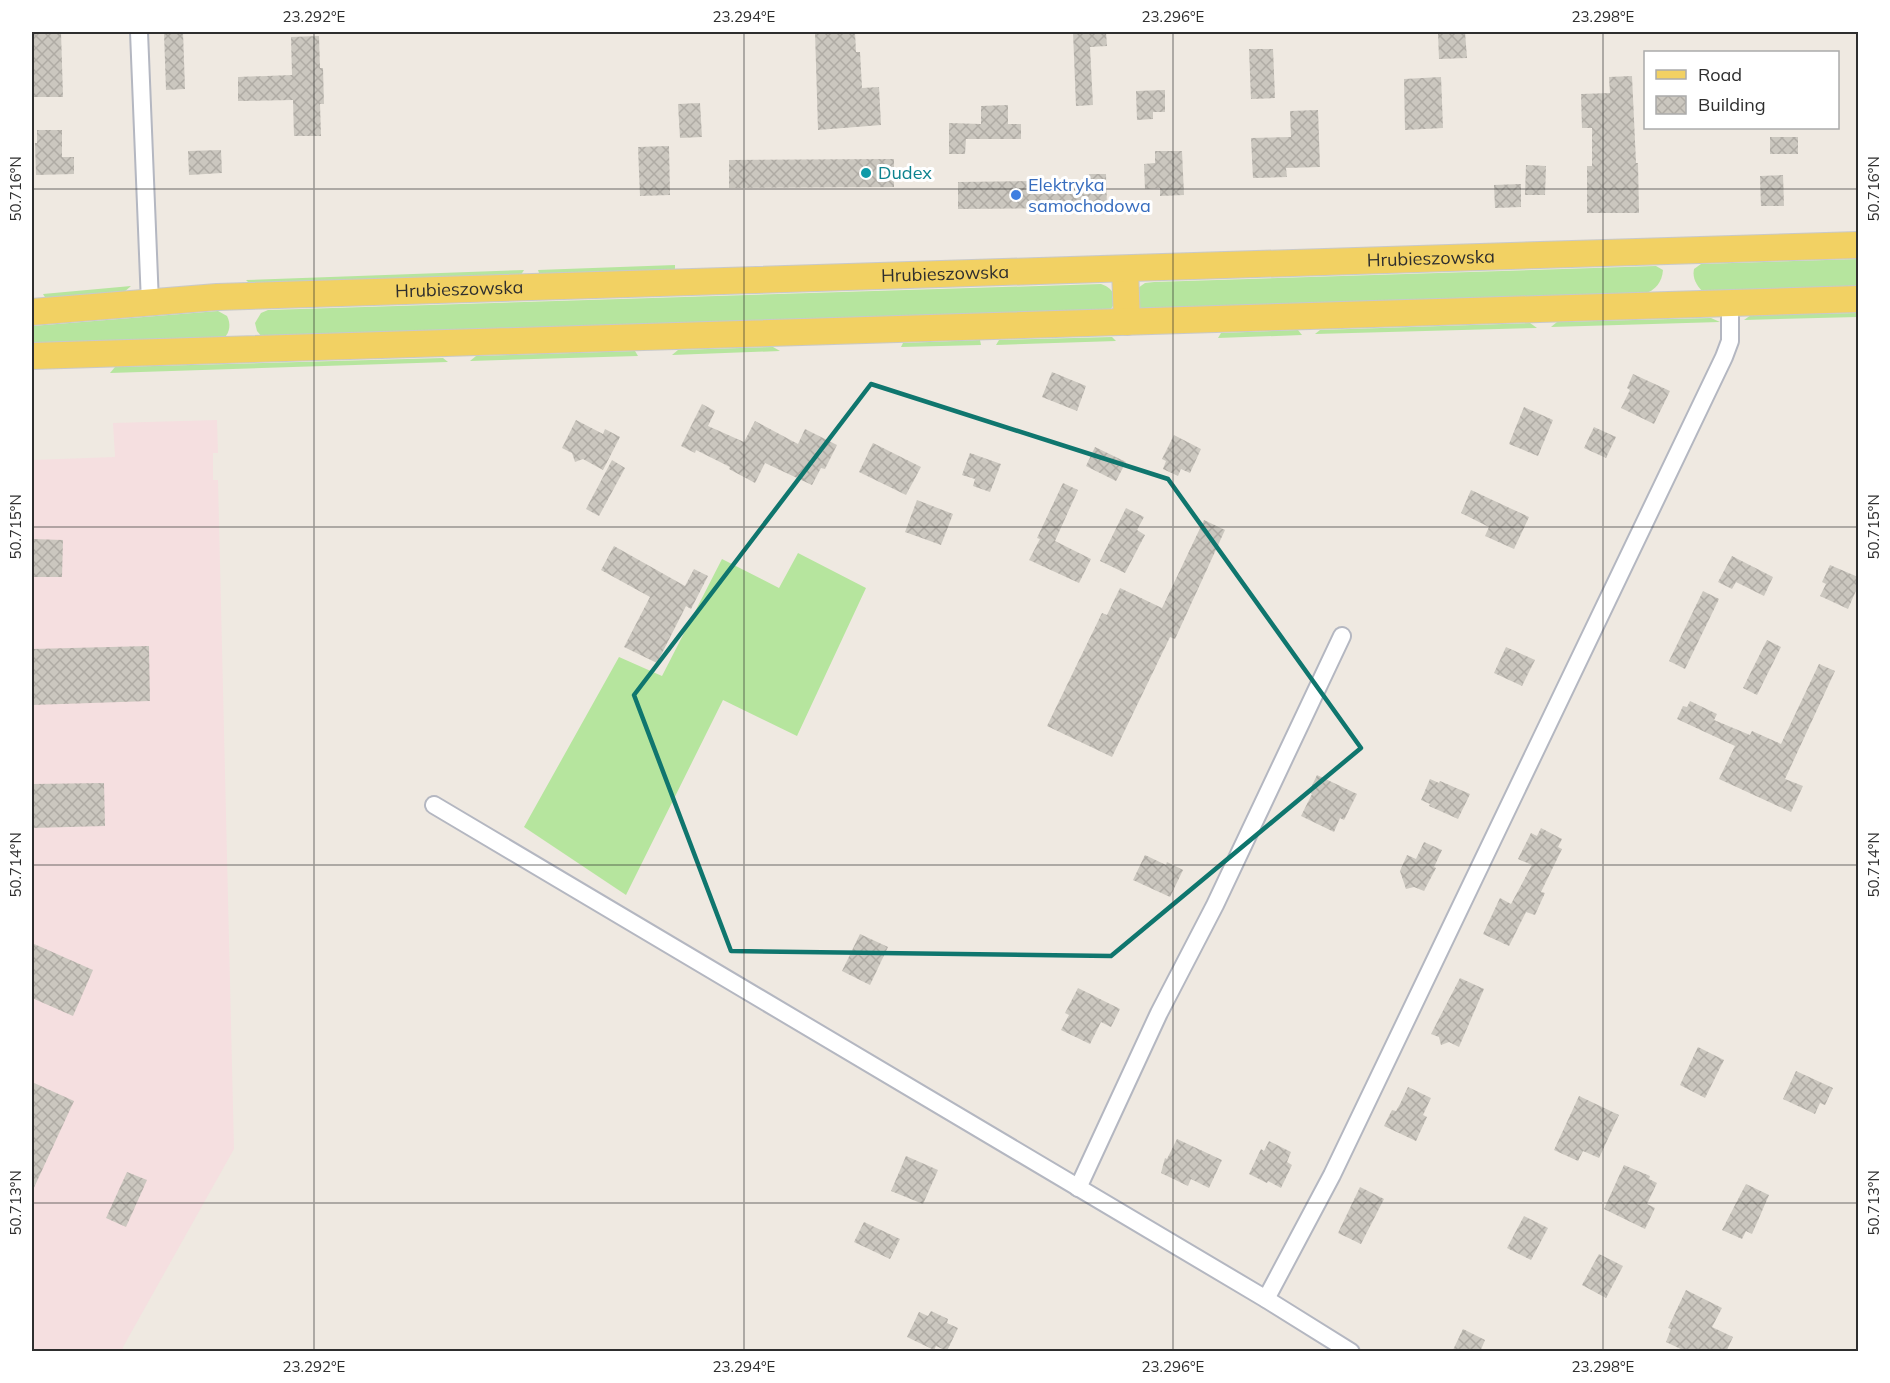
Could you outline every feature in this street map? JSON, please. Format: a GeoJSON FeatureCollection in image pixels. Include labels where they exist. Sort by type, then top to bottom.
{"type":"FeatureCollection","features":[{"type":"Feature","properties":{"kind":"main road","name":"Hrubieszowska"},"geometry":{"type":"LineString","coordinates":[[32,312],[217,297],[1858,245]]}},
{"type":"Feature","properties":{"kind":"main road"},"geometry":{"type":"LineString","coordinates":[[1125,269],[1126,322]]}},
{"type":"Feature","properties":{"kind":"main road"},"geometry":{"type":"LineString","coordinates":[[32,356],[1858,299]]}},
{"type":"Feature","properties":{"kind":"street"},"geometry":{"type":"LineString","coordinates":[[140,32],[150,303]]}},
{"type":"Feature","properties":{"kind":"street"},"geometry":{"type":"LineString","coordinates":[[1266,1299],[1332,1175],[1724,357],[1730,341],[1730,303]]}},
{"type":"Feature","properties":{"kind":"street"},"geometry":{"type":"LineString","coordinates":[[1078,1188],[1159,1013],[1215,904],[1342,636]]}},
{"type":"Feature","properties":{"kind":"street"},"geometry":{"type":"LineString","coordinates":[[434,805],[1266,1299],[1351,1352]]}},
{"type":"Feature","properties":{"kind":"highlighted area"},"geometry":{"type":"Polygon","coordinates":[[[871,384],[1168,479],[1361,748],[1111,956],[731,951],[634,695],[871,384]]]}},
{"type":"Feature","properties":{"kind":"shaded area"},"geometry":{"type":"Polygon","coordinates":[[[217,420],[218,453],[213,453],[213,480],[218,480],[234,1149],[123,1347],[123,1351],[32,1351],[32,460],[115,457],[113,423],[217,420]]]}},
{"type":"Feature","properties":{"kind":"green space"},"geometry":{"type":"Polygon","coordinates":[[[1858,259],[1858,289],[1704,293],[1694,279],[1694,269],[1701,264],[1858,259]]]}},
{"type":"Feature","properties":{"kind":"green space"},"geometry":{"type":"Polygon","coordinates":[[[675,265],[672,274],[546,278],[538,270],[675,265]]]}},
{"type":"Feature","properties":{"kind":"green space"},"geometry":{"type":"Polygon","coordinates":[[[1656,266],[1663,270],[1658,285],[1644,294],[1140,309],[1137,306],[1138,288],[1145,283],[1154,282],[1656,266]]]}},
{"type":"Feature","properties":{"kind":"green space"},"geometry":{"type":"Polygon","coordinates":[[[524,270],[519,278],[250,284],[246,280],[524,270]]]}},
{"type":"Feature","properties":{"kind":"green space"},"geometry":{"type":"Polygon","coordinates":[[[1101,284],[1109,288],[1114,295],[1113,306],[1110,310],[262,337],[255,323],[261,313],[268,310],[1101,284]]]}},
{"type":"Feature","properties":{"kind":"green space"},"geometry":{"type":"Polygon","coordinates":[[[131,286],[123,293],[48,302],[43,294],[131,286]]]}},
{"type":"Feature","properties":{"kind":"green space"},"geometry":{"type":"Polygon","coordinates":[[[218,311],[227,316],[229,322],[229,331],[224,338],[32,346],[32,326],[218,311]]]}},
{"type":"Feature","properties":{"kind":"green space"},"geometry":{"type":"Polygon","coordinates":[[[1858,313],[1858,317],[1744,320],[1751,315],[1858,313]]]}},
{"type":"Feature","properties":{"kind":"green space"},"geometry":{"type":"Polygon","coordinates":[[[1711,318],[1720,322],[1551,327],[1557,322],[1711,318]]]}},
{"type":"Feature","properties":{"kind":"green space"},"geometry":{"type":"Polygon","coordinates":[[[1530,323],[1537,328],[1315,334],[1320,330],[1530,323]]]}},
{"type":"Feature","properties":{"kind":"green space"},"geometry":{"type":"Polygon","coordinates":[[[1298,330],[1302,335],[1218,338],[1221,333],[1298,330]]]}},
{"type":"Feature","properties":{"kind":"green space"},"geometry":{"type":"Polygon","coordinates":[[[1112,337],[1116,341],[996,345],[999,340],[1112,337]]]}},
{"type":"Feature","properties":{"kind":"green space"},"geometry":{"type":"Polygon","coordinates":[[[980,340],[981,345],[901,347],[903,343],[980,340]]]}},
{"type":"Feature","properties":{"kind":"green space"},"geometry":{"type":"Polygon","coordinates":[[[773,347],[780,351],[672,355],[678,350],[773,347]]]}},
{"type":"Feature","properties":{"kind":"green space"},"geometry":{"type":"Polygon","coordinates":[[[635,351],[638,356],[470,361],[476,356],[635,351]]]}},
{"type":"Feature","properties":{"kind":"green space"},"geometry":{"type":"Polygon","coordinates":[[[443,358],[448,362],[110,373],[115,367],[443,358]]]}},
{"type":"Feature","properties":{"kind":"green space"},"geometry":{"type":"Polygon","coordinates":[[[798,553],[866,588],[797,736],[723,700],[626,895],[524,827],[619,657],[662,676],[722,559],[779,588],[798,553]]]}},
{"type":"Feature","properties":{"kind":"building"},"geometry":{"type":"Polygon","coordinates":[[[32,32],[61,32],[63,97],[32,97],[32,32]]]}},
{"type":"Feature","properties":{"kind":"building"},"geometry":{"type":"Polygon","coordinates":[[[164,32],[183,32],[185,89],[166,90],[164,32]]]}},
{"type":"Feature","properties":{"kind":"building"},"geometry":{"type":"Polygon","coordinates":[[[815,32],[855,32],[856,52],[860,52],[862,88],[879,87],[881,125],[818,130],[815,32]]]}},
{"type":"Feature","properties":{"kind":"building"},"geometry":{"type":"Polygon","coordinates":[[[1073,32],[1106,32],[1107,46],[1090,47],[1093,105],[1076,106],[1073,32]]]}},
{"type":"Feature","properties":{"kind":"building"},"geometry":{"type":"Polygon","coordinates":[[[1438,32],[1465,32],[1467,58],[1439,59],[1438,32]]]}},
{"type":"Feature","properties":{"kind":"building"},"geometry":{"type":"Polygon","coordinates":[[[319,36],[324,104],[320,104],[321,136],[294,136],[293,100],[238,101],[238,77],[292,75],[291,37],[319,36]]]}},
{"type":"Feature","properties":{"kind":"building"},"geometry":{"type":"Polygon","coordinates":[[[1249,49],[1273,49],[1275,98],[1251,99],[1249,49]]]}},
{"type":"Feature","properties":{"kind":"building"},"geometry":{"type":"Polygon","coordinates":[[[1632,76],[1639,213],[1587,213],[1587,166],[1592,166],[1592,128],[1582,128],[1581,94],[1610,93],[1609,77],[1632,76]]]}},
{"type":"Feature","properties":{"kind":"building"},"geometry":{"type":"Polygon","coordinates":[[[1441,77],[1443,128],[1405,130],[1404,79],[1441,77]]]}},
{"type":"Feature","properties":{"kind":"building"},"geometry":{"type":"Polygon","coordinates":[[[1165,90],[1165,112],[1153,112],[1153,119],[1137,120],[1136,91],[1165,90]]]}},
{"type":"Feature","properties":{"kind":"building"},"geometry":{"type":"Polygon","coordinates":[[[700,103],[702,137],[680,138],[678,104],[700,103]]]}},
{"type":"Feature","properties":{"kind":"building"},"geometry":{"type":"Polygon","coordinates":[[[1008,105],[1008,124],[1021,124],[1021,139],[966,139],[965,154],[949,154],[949,123],[981,124],[981,106],[1008,105]]]}},
{"type":"Feature","properties":{"kind":"building"},"geometry":{"type":"Polygon","coordinates":[[[1318,110],[1320,167],[1286,168],[1287,177],[1253,178],[1251,138],[1291,137],[1290,111],[1318,110]]]}},
{"type":"Feature","properties":{"kind":"building"},"geometry":{"type":"Polygon","coordinates":[[[37,130],[62,130],[62,157],[74,157],[74,174],[36,175],[37,130]]]}},
{"type":"Feature","properties":{"kind":"building"},"geometry":{"type":"Polygon","coordinates":[[[1770,137],[1798,137],[1798,154],[1770,154],[1770,137]]]}},
{"type":"Feature","properties":{"kind":"building"},"geometry":{"type":"Polygon","coordinates":[[[669,146],[670,195],[640,196],[638,147],[669,146]]]}},
{"type":"Feature","properties":{"kind":"building"},"geometry":{"type":"Polygon","coordinates":[[[221,150],[222,173],[189,175],[188,151],[221,150]]]}},
{"type":"Feature","properties":{"kind":"building"},"geometry":{"type":"Polygon","coordinates":[[[1155,151],[1182,151],[1184,195],[1160,196],[1160,188],[1145,189],[1144,164],[1155,163],[1155,151]]]}},
{"type":"Feature","properties":{"kind":"building"},"geometry":{"type":"Polygon","coordinates":[[[894,159],[894,187],[729,188],[729,160],[894,159]]]}},
{"type":"Feature","properties":{"kind":"building"},"geometry":{"type":"Polygon","coordinates":[[[1526,165],[1546,166],[1545,195],[1525,195],[1526,165]]]}},
{"type":"Feature","properties":{"kind":"building"},"geometry":{"type":"Polygon","coordinates":[[[1089,174],[1106,174],[1107,208],[958,209],[958,182],[1089,183],[1089,174]]]}},
{"type":"Feature","properties":{"kind":"building"},"geometry":{"type":"Polygon","coordinates":[[[1783,175],[1784,206],[1761,206],[1760,176],[1783,175]]]}},
{"type":"Feature","properties":{"kind":"building"},"geometry":{"type":"Polygon","coordinates":[[[1521,184],[1521,207],[1495,208],[1494,185],[1521,184]]]}},
{"type":"Feature","properties":{"kind":"building"},"geometry":{"type":"Polygon","coordinates":[[[1052,372],[1086,386],[1077,411],[1042,397],[1052,372]]]}},
{"type":"Feature","properties":{"kind":"building"},"geometry":{"type":"Polygon","coordinates":[[[1633,374],[1670,391],[1654,424],[1621,408],[1630,390],[1627,388],[1633,374]]]}},
{"type":"Feature","properties":{"kind":"building"},"geometry":{"type":"Polygon","coordinates":[[[702,404],[715,411],[708,426],[744,442],[755,421],[798,444],[805,429],[837,445],[825,469],[821,468],[812,485],[765,463],[755,483],[696,450],[695,453],[681,446],[702,404]]]}},
{"type":"Feature","properties":{"kind":"building"},"geometry":{"type":"Polygon","coordinates":[[[1524,407],[1553,420],[1538,456],[1509,444],[1524,407]]]}},
{"type":"Feature","properties":{"kind":"building"},"geometry":{"type":"Polygon","coordinates":[[[576,420],[603,434],[605,429],[620,437],[603,470],[583,459],[575,462],[572,453],[562,448],[576,420]]]}},
{"type":"Feature","properties":{"kind":"building"},"geometry":{"type":"Polygon","coordinates":[[[1594,427],[1616,437],[1606,458],[1584,448],[1594,427]]]}},
{"type":"Feature","properties":{"kind":"building"},"geometry":{"type":"Polygon","coordinates":[[[1174,435],[1201,449],[1190,473],[1181,469],[1178,476],[1163,469],[1166,461],[1162,459],[1174,435]]]}},
{"type":"Feature","properties":{"kind":"building"},"geometry":{"type":"Polygon","coordinates":[[[873,443],[921,467],[906,495],[859,472],[873,443]]]}},
{"type":"Feature","properties":{"kind":"building"},"geometry":{"type":"Polygon","coordinates":[[[1095,447],[1126,462],[1116,481],[1086,466],[1095,447]]]}},
{"type":"Feature","properties":{"kind":"building"},"geometry":{"type":"Polygon","coordinates":[[[970,453],[1001,464],[990,492],[973,486],[975,479],[962,475],[970,453]]]}},
{"type":"Feature","properties":{"kind":"building"},"geometry":{"type":"Polygon","coordinates":[[[612,460],[625,468],[599,516],[586,509],[612,460]]]}},
{"type":"Feature","properties":{"kind":"building"},"geometry":{"type":"Polygon","coordinates":[[[1063,483],[1078,490],[1055,541],[1091,559],[1079,583],[1029,560],[1063,483]]]}},
{"type":"Feature","properties":{"kind":"building"},"geometry":{"type":"Polygon","coordinates":[[[1471,490],[1529,517],[1514,549],[1485,536],[1489,527],[1461,513],[1471,490]]]}},
{"type":"Feature","properties":{"kind":"building"},"geometry":{"type":"Polygon","coordinates":[[[917,500],[953,514],[941,545],[905,532],[917,500]]]}},
{"type":"Feature","properties":{"kind":"building"},"geometry":{"type":"Polygon","coordinates":[[[1126,508],[1144,517],[1137,530],[1145,535],[1125,573],[1100,561],[1126,508]]]}},
{"type":"Feature","properties":{"kind":"building"},"geometry":{"type":"Polygon","coordinates":[[[1204,520],[1225,530],[1175,639],[1170,637],[1112,757],[1047,726],[1102,613],[1107,615],[1120,588],[1162,608],[1204,520]]]}},
{"type":"Feature","properties":{"kind":"building"},"geometry":{"type":"Polygon","coordinates":[[[32,539],[63,540],[62,577],[32,577],[32,539]]]}},
{"type":"Feature","properties":{"kind":"building"},"geometry":{"type":"Polygon","coordinates":[[[614,546],[685,586],[694,569],[708,576],[691,609],[686,606],[657,663],[624,647],[650,597],[601,570],[614,546]]]}},
{"type":"Feature","properties":{"kind":"building"},"geometry":{"type":"Polygon","coordinates":[[[1732,556],[1773,577],[1764,596],[1736,582],[1732,589],[1718,582],[1732,556]]]}},
{"type":"Feature","properties":{"kind":"building"},"geometry":{"type":"Polygon","coordinates":[[[1830,565],[1858,577],[1858,586],[1848,609],[1820,596],[1826,584],[1822,582],[1830,565]]]}},
{"type":"Feature","properties":{"kind":"building"},"geometry":{"type":"Polygon","coordinates":[[[1703,591],[1719,599],[1685,669],[1669,661],[1703,591]]]}},
{"type":"Feature","properties":{"kind":"building"},"geometry":{"type":"Polygon","coordinates":[[[1767,640],[1781,647],[1757,695],[1743,688],[1767,640]]]}},
{"type":"Feature","properties":{"kind":"building"},"geometry":{"type":"Polygon","coordinates":[[[149,646],[150,701],[32,705],[32,649],[149,646]]]}},
{"type":"Feature","properties":{"kind":"building"},"geometry":{"type":"Polygon","coordinates":[[[1506,647],[1535,660],[1522,686],[1494,673],[1506,647]]]}},
{"type":"Feature","properties":{"kind":"building"},"geometry":{"type":"Polygon","coordinates":[[[1819,664],[1835,671],[1785,779],[1803,786],[1791,812],[1719,779],[1735,746],[1677,719],[1683,706],[1687,707],[1690,701],[1717,714],[1714,720],[1750,735],[1752,731],[1781,744],[1819,664]]]}},
{"type":"Feature","properties":{"kind":"building"},"geometry":{"type":"Polygon","coordinates":[[[1317,775],[1357,794],[1344,820],[1340,818],[1334,832],[1301,816],[1312,794],[1309,792],[1317,775]]]}},
{"type":"Feature","properties":{"kind":"building"},"geometry":{"type":"Polygon","coordinates":[[[1430,779],[1470,794],[1458,819],[1421,800],[1430,779]]]}},
{"type":"Feature","properties":{"kind":"building"},"geometry":{"type":"Polygon","coordinates":[[[104,783],[105,826],[32,828],[32,784],[104,783]]]}},
{"type":"Feature","properties":{"kind":"building"},"geometry":{"type":"Polygon","coordinates":[[[1541,828],[1562,839],[1558,847],[1562,849],[1541,892],[1545,893],[1535,915],[1526,912],[1509,946],[1483,934],[1500,898],[1511,904],[1532,865],[1518,859],[1531,833],[1537,836],[1541,828]]]}},
{"type":"Feature","properties":{"kind":"building"},"geometry":{"type":"Polygon","coordinates":[[[1424,842],[1442,850],[1434,867],[1436,868],[1424,891],[1414,887],[1406,889],[1400,871],[1407,855],[1416,859],[1424,842]]]}},
{"type":"Feature","properties":{"kind":"building"},"geometry":{"type":"Polygon","coordinates":[[[1145,855],[1183,870],[1170,897],[1133,880],[1145,855]]]}},
{"type":"Feature","properties":{"kind":"building"},"geometry":{"type":"Polygon","coordinates":[[[860,934],[888,947],[870,985],[842,971],[860,934]]]}},
{"type":"Feature","properties":{"kind":"building"},"geometry":{"type":"Polygon","coordinates":[[[32,943],[93,970],[73,1016],[32,998],[32,943]]]}},
{"type":"Feature","properties":{"kind":"building"},"geometry":{"type":"Polygon","coordinates":[[[1460,978],[1484,989],[1459,1047],[1449,1042],[1441,1045],[1439,1037],[1431,1034],[1460,978]]]}},
{"type":"Feature","properties":{"kind":"building"},"geometry":{"type":"Polygon","coordinates":[[[1078,988],[1120,1009],[1111,1027],[1101,1022],[1090,1044],[1061,1030],[1069,1015],[1065,1013],[1078,988]]]}},
{"type":"Feature","properties":{"kind":"building"},"geometry":{"type":"Polygon","coordinates":[[[1698,1047],[1724,1060],[1705,1098],[1680,1085],[1698,1047]]]}},
{"type":"Feature","properties":{"kind":"building"},"geometry":{"type":"Polygon","coordinates":[[[1796,1071],[1833,1088],[1825,1105],[1820,1103],[1815,1114],[1783,1099],[1796,1071]]]}},
{"type":"Feature","properties":{"kind":"building"},"geometry":{"type":"Polygon","coordinates":[[[32,1082],[74,1101],[32,1192],[32,1082]]]}},
{"type":"Feature","properties":{"kind":"building"},"geometry":{"type":"Polygon","coordinates":[[[1408,1087],[1431,1098],[1423,1115],[1427,1117],[1416,1141],[1384,1126],[1392,1110],[1396,1111],[1408,1087]]]}},
{"type":"Feature","properties":{"kind":"building"},"geometry":{"type":"Polygon","coordinates":[[[1579,1096],[1619,1115],[1599,1158],[1583,1151],[1578,1161],[1554,1150],[1579,1096]]]}},
{"type":"Feature","properties":{"kind":"building"},"geometry":{"type":"Polygon","coordinates":[[[1177,1139],[1222,1160],[1209,1188],[1191,1179],[1188,1186],[1161,1173],[1165,1158],[1167,1159],[1177,1139]]]}},
{"type":"Feature","properties":{"kind":"building"},"geometry":{"type":"Polygon","coordinates":[[[1269,1141],[1291,1152],[1287,1162],[1292,1165],[1281,1188],[1249,1174],[1261,1149],[1264,1151],[1269,1141]]]}},
{"type":"Feature","properties":{"kind":"building"},"geometry":{"type":"Polygon","coordinates":[[[906,1156],[938,1170],[923,1204],[891,1191],[906,1156]]]}},
{"type":"Feature","properties":{"kind":"building"},"geometry":{"type":"Polygon","coordinates":[[[1624,1165],[1650,1176],[1649,1179],[1657,1183],[1647,1204],[1655,1208],[1645,1229],[1604,1209],[1624,1165]]]}},
{"type":"Feature","properties":{"kind":"building"},"geometry":{"type":"Polygon","coordinates":[[[127,1172],[147,1180],[126,1227],[106,1218],[127,1172]]]}},
{"type":"Feature","properties":{"kind":"building"},"geometry":{"type":"Polygon","coordinates":[[[1746,1184],[1769,1195],[1752,1234],[1746,1231],[1742,1239],[1722,1230],[1746,1184]]]}},
{"type":"Feature","properties":{"kind":"building"},"geometry":{"type":"Polygon","coordinates":[[[1360,1187],[1384,1199],[1361,1244],[1338,1233],[1360,1187]]]}},
{"type":"Feature","properties":{"kind":"building"},"geometry":{"type":"Polygon","coordinates":[[[1524,1216],[1548,1228],[1531,1260],[1507,1248],[1524,1216]]]}},
{"type":"Feature","properties":{"kind":"building"},"geometry":{"type":"Polygon","coordinates":[[[864,1222],[900,1239],[890,1259],[854,1242],[864,1222]]]}},
{"type":"Feature","properties":{"kind":"building"},"geometry":{"type":"Polygon","coordinates":[[[1599,1254],[1623,1266],[1606,1298],[1582,1285],[1599,1254]]]}},
{"type":"Feature","properties":{"kind":"building"},"geometry":{"type":"Polygon","coordinates":[[[1686,1290],[1722,1308],[1712,1327],[1733,1337],[1726,1352],[1687,1352],[1666,1342],[1671,1329],[1668,1328],[1686,1290]]]}},
{"type":"Feature","properties":{"kind":"building"},"geometry":{"type":"Polygon","coordinates":[[[931,1311],[948,1319],[947,1323],[958,1328],[947,1351],[936,1346],[934,1350],[907,1337],[919,1312],[928,1316],[931,1311]]]}},
{"type":"Feature","properties":{"kind":"building"},"geometry":{"type":"Polygon","coordinates":[[[1463,1329],[1485,1340],[1480,1352],[1452,1352],[1463,1329]]]}},
{"type":"Feature","properties":{"kind":"place","name":"Dudex"},"geometry":{"type":"Point","coordinates":[866,173]}},
{"type":"Feature","properties":{"kind":"place","name":"Elektryka samochodowa"},"geometry":{"type":"Point","coordinates":[1016,195]}}]}
